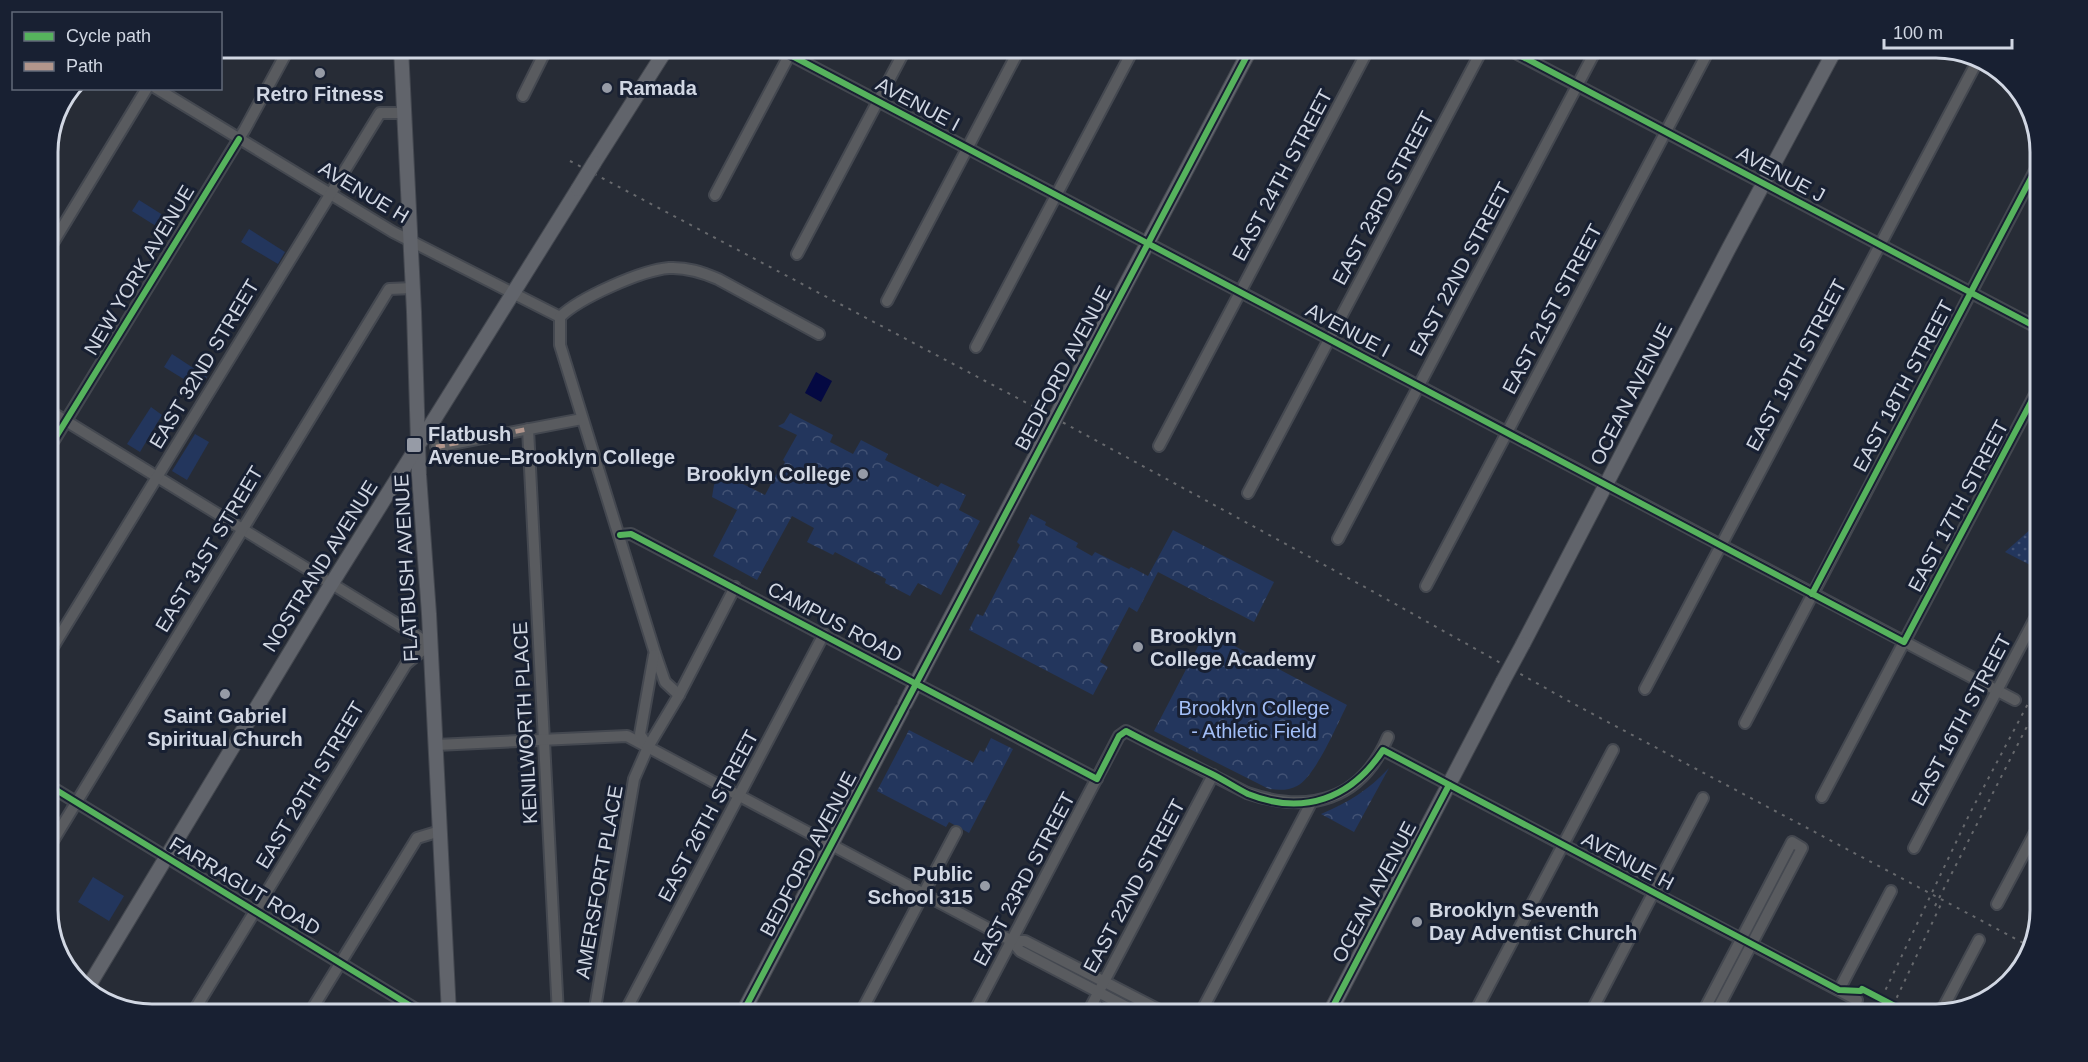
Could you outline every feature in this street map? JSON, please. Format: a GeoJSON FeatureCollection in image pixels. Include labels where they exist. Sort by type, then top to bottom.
{"type":"FeatureCollection","features":[{"type":"Feature","properties":{"kind":"main road","name":"FLATBUSH AVENUE"},"geometry":{"type":"LineString","coordinates":[[401,58],[418,443],[449,1004]]}},
{"type":"Feature","properties":{"kind":"main road","name":"NOSTRAND AVENUE"},"geometry":{"type":"LineString","coordinates":[[92,981],[165,856],[418,443],[661,58]]}},
{"type":"Feature","properties":{"kind":"main road","name":"BEDFORD AVENUE"},"geometry":{"type":"LineString","coordinates":[[747,1004],[1246,58]]}},
{"type":"Feature","properties":{"kind":"main road","name":"OCEAN AVENUE"},"geometry":{"type":"LineString","coordinates":[[1334,1004],[1831,58]]}},
{"type":"Feature","properties":{"kind":"street","name":"NEW YORK AVENUE"},"geometry":{"type":"LineString","coordinates":[[59,432],[239,139],[284,58]]}},
{"type":"Feature","properties":{"kind":"street"},"geometry":{"type":"LineString","coordinates":[[523,96],[543,58]]}},
{"type":"Feature","properties":{"kind":"street"},"geometry":{"type":"LineString","coordinates":[[715,195],[787,58]]}},
{"type":"Feature","properties":{"kind":"street","name":"AVENUE I"},"geometry":{"type":"LineString","coordinates":[[803,58],[878,101],[2015,700]]}},
{"type":"Feature","properties":{"kind":"street"},"geometry":{"type":"LineString","coordinates":[[797,254],[901,58]]}},
{"type":"Feature","properties":{"kind":"street"},"geometry":{"type":"LineString","coordinates":[[887,301],[1015,58]]}},
{"type":"Feature","properties":{"kind":"street"},"geometry":{"type":"LineString","coordinates":[[976,347],[1129,58]]}},
{"type":"Feature","properties":{"kind":"street","name":"EAST 24TH STREET"},"geometry":{"type":"LineString","coordinates":[[1159,446],[1364,58]]}},
{"type":"Feature","properties":{"kind":"street","name":"EAST 23RD STREET"},"geometry":{"type":"LineString","coordinates":[[1248,493],[1478,58]]}},
{"type":"Feature","properties":{"kind":"street","name":"AVENUE J"},"geometry":{"type":"LineString","coordinates":[[1525,58],[2029,323]]}},
{"type":"Feature","properties":{"kind":"street","name":"EAST 22ND STREET"},"geometry":{"type":"LineString","coordinates":[[1338,539],[1592,58]]}},
{"type":"Feature","properties":{"kind":"street","name":"EAST 21ST STREET"},"geometry":{"type":"LineString","coordinates":[[1426,586],[1705,58]]}},
{"type":"Feature","properties":{"kind":"street","name":"EAST 19TH STREET"},"geometry":{"type":"LineString","coordinates":[[1645,689],[1973,67]]}},
{"type":"Feature","properties":{"kind":"street"},"geometry":{"type":"LineString","coordinates":[[59,233],[146,90]]}},
{"type":"Feature","properties":{"kind":"street","name":"AVENUE H"},"geometry":{"type":"LineString","coordinates":[[159,90],[393,232],[560,316]]}},
{"type":"Feature","properties":{"kind":"street","name":"EAST 32ND STREET"},"geometry":{"type":"LineString","coordinates":[[59,637],[380,113],[404,113]]}},
{"type":"Feature","properties":{"kind":"street","name":"EAST 18TH STREET"},"geometry":{"type":"LineString","coordinates":[[1745,723],[2029,182]]}},
{"type":"Feature","properties":{"kind":"street"},"geometry":{"type":"LineString","coordinates":[[679,694],[665,682],[655,653],[560,345],[560,316],[585,299],[653,271],[668,268],[693,270],[718,279],[819,334]]}},
{"type":"Feature","properties":{"kind":"street","name":"EAST 31ST STREET"},"geometry":{"type":"LineString","coordinates":[[59,831],[389,289],[413,288]]}},
{"type":"Feature","properties":{"kind":"street","name":"EAST 17TH STREET"},"geometry":{"type":"LineString","coordinates":[[1822,797],[2029,405]]}},
{"type":"Feature","properties":{"kind":"street"},"geometry":{"type":"LineString","coordinates":[[59,417],[430,644]]}},
{"type":"Feature","properties":{"kind":"street"},"geometry":{"type":"LineString","coordinates":[[436,447],[582,419]]}},
{"type":"Feature","properties":{"kind":"street","name":"KENILWORTH PLACE"},"geometry":{"type":"LineString","coordinates":[[528,429],[557,1004]]}},
{"type":"Feature","properties":{"kind":"street","name":"CAMPUS ROAD"},"geometry":{"type":"LineString","coordinates":[[620,535],[631,534],[1097,779]]}},
{"type":"Feature","properties":{"kind":"street","name":"AMERSFORT PLACE"},"geometry":{"type":"LineString","coordinates":[[596,1004],[634,779],[648,747],[735,588]]}},
{"type":"Feature","properties":{"kind":"street","name":"EAST 16TH STREET"},"geometry":{"type":"LineString","coordinates":[[1914,848],[2030,629]]}},
{"type":"Feature","properties":{"kind":"street","name":"EAST 26TH STREET"},"geometry":{"type":"LineString","coordinates":[[629,1004],[824,634]]}},
{"type":"Feature","properties":{"kind":"street","name":"EAST 29TH STREET"},"geometry":{"type":"LineString","coordinates":[[198,1004],[406,664],[430,644]]}},
{"type":"Feature","properties":{"kind":"street"},"geometry":{"type":"LineString","coordinates":[[648,747],[640,734],[655,653]]}},
{"type":"Feature","properties":{"kind":"street","name":"EAST 23RD STREET"},"geometry":{"type":"LineString","coordinates":[[978,1004],[1119,736],[1126,731],[1213,775]]}},
{"type":"Feature","properties":{"kind":"street"},"geometry":{"type":"LineString","coordinates":[[436,745],[627,736],[1012,941],[1020,951],[1121,1004]]}},
{"type":"Feature","properties":{"kind":"street"},"geometry":{"type":"LineString","coordinates":[[1213,775],[1247,793],[1263,798],[1311,803],[1339,793],[1365,774],[1383,750],[1388,737]]}},
{"type":"Feature","properties":{"kind":"street","name":"AVENUE H"},"geometry":{"type":"LineString","coordinates":[[1383,750],[1857,1000]]}},
{"type":"Feature","properties":{"kind":"street"},"geometry":{"type":"LineString","coordinates":[[1479,1004],[1613,750]]}},
{"type":"Feature","properties":{"kind":"street","name":"EAST 22ND STREET"},"geometry":{"type":"LineString","coordinates":[[1092,1004],[1213,775]]}},
{"type":"Feature","properties":{"kind":"street","name":"FARRAGUT ROAD"},"geometry":{"type":"LineString","coordinates":[[59,792],[408,1004]]}},
{"type":"Feature","properties":{"kind":"street"},"geometry":{"type":"LineString","coordinates":[[1595,1004],[1702,798]]}},
{"type":"Feature","properties":{"kind":"street"},"geometry":{"type":"LineString","coordinates":[[1205,1004],[1311,803]]}},
{"type":"Feature","properties":{"kind":"street"},"geometry":{"type":"LineString","coordinates":[[315,1004],[417,838],[440,831]]}},
{"type":"Feature","properties":{"kind":"street"},"geometry":{"type":"LineString","coordinates":[[865,1004],[956,832]]}},
{"type":"Feature","properties":{"kind":"street"},"geometry":{"type":"LineString","coordinates":[[1997,904],[2030,842]]}},
{"type":"Feature","properties":{"kind":"street"},"geometry":{"type":"LineString","coordinates":[[1708,1004],[1746,942],[1802,848],[1792,843],[1746,942],[1719,1004]]}},
{"type":"Feature","properties":{"kind":"street"},"geometry":{"type":"LineString","coordinates":[[1839,990],[1891,891]]}},
{"type":"Feature","properties":{"kind":"street"},"geometry":{"type":"LineString","coordinates":[[1946,1003],[1979,940]]}},
{"type":"Feature","properties":{"kind":"street"},"geometry":{"type":"LineString","coordinates":[[1012,941],[1025,941],[1147,1004]]}},
{"type":"Feature","properties":{"kind":"green space"},"geometry":{"type":"Polygon","coordinates":[[[139,200],[174,222],[167,233],[132,211],[139,200]]]}},
{"type":"Feature","properties":{"kind":"green space"},"geometry":{"type":"Polygon","coordinates":[[[249,229],[285,252],[278,264],[241,242],[249,229]]]}},
{"type":"Feature","properties":{"kind":"green space"},"geometry":{"type":"Polygon","coordinates":[[[172,354],[207,377],[200,389],[164,367],[172,354]]]}},
{"type":"Feature","properties":{"kind":"green space"},"geometry":{"type":"Polygon","coordinates":[[[151,407],[162,415],[140,452],[127,444],[151,407]]]}},
{"type":"Feature","properties":{"kind":"green space"},"geometry":{"type":"Polygon","coordinates":[[[790,413],[833,435],[830,442],[853,454],[861,440],[888,454],[885,460],[938,487],[941,483],[966,495],[959,510],[980,521],[941,595],[918,583],[910,596],[885,583],[886,579],[835,552],[833,555],[807,542],[814,528],[792,516],[757,580],[713,556],[737,510],[712,497],[714,485],[721,473],[765,495],[777,473],[779,474],[785,462],[783,460],[797,435],[778,426],[784,423],[790,413]]]}},
{"type":"Feature","properties":{"kind":"green space"},"geometry":{"type":"Polygon","coordinates":[[[195,434],[209,442],[187,480],[172,471],[195,434]]]}},
{"type":"Feature","properties":{"kind":"green space"},"geometry":{"type":"Polygon","coordinates":[[[1031,514],[1046,522],[1045,525],[1078,543],[1076,547],[1092,556],[1095,552],[1148,576],[1173,530],[1274,582],[1254,622],[1158,572],[1137,612],[1129,607],[1100,662],[1108,667],[1093,695],[969,630],[977,614],[983,616],[1020,545],[1017,542],[1031,514]]]}},
{"type":"Feature","properties":{"kind":"green space"},"geometry":{"type":"Polygon","coordinates":[[[2030,530],[2030,565],[2005,552],[2030,530]]]}},
{"type":"Feature","properties":{"kind":"green space","name":"Brooklyn College - Athletic Field"},"geometry":{"type":"Polygon","coordinates":[[[1206,631],[1347,705],[1318,762],[1304,781],[1294,788],[1269,789],[1154,731],[1206,631]]]}},
{"type":"Feature","properties":{"kind":"green space"},"geometry":{"type":"Polygon","coordinates":[[[909,730],[973,763],[980,750],[984,752],[991,738],[1013,749],[969,833],[949,822],[946,827],[877,791],[909,730]]]}},
{"type":"Feature","properties":{"kind":"green space"},"geometry":{"type":"Polygon","coordinates":[[[1389,768],[1354,832],[1321,814],[1357,795],[1389,768]]]}},
{"type":"Feature","properties":{"kind":"green space"},"geometry":{"type":"Polygon","coordinates":[[[93,877],[124,896],[109,921],[78,902],[93,877]]]}},
{"type":"Feature","properties":{"kind":"shaded area"},"geometry":{"type":"Polygon","coordinates":[[[816,372],[832,381],[821,402],[805,393],[816,372]]]}},
{"type":"Feature","properties":{"kind":"shaded area"},"geometry":{"type":"Polygon","coordinates":[[[1991,654],[2003,657],[1994,674],[1980,666],[1991,654]]]}},
{"type":"Feature","properties":{"kind":"railway"},"geometry":{"type":"LineString","coordinates":[[570,161],[1040,410],[1574,704],[2023,943]]}},
{"type":"Feature","properties":{"kind":"railway"},"geometry":{"type":"LineString","coordinates":[[1879,1004],[1970,813],[2030,700]]}},
{"type":"Feature","properties":{"kind":"railway"},"geometry":{"type":"LineString","coordinates":[[1935,906],[2030,721]]}},
{"type":"Feature","properties":{"kind":"railway"},"geometry":{"type":"LineString","coordinates":[[1894,1004],[1943,900]]}},
{"type":"Feature","properties":{"kind":"marked path"},"geometry":{"type":"LineString","coordinates":[[436,447],[528,429]]}},
{"type":"Feature","properties":{"kind":"cycle path"},"geometry":{"type":"LineString","coordinates":[[796,58],[1904,642],[2029,405]]}},
{"type":"Feature","properties":{"kind":"cycle path"},"geometry":{"type":"LineString","coordinates":[[747,1004],[1246,58]]}},
{"type":"Feature","properties":{"kind":"cycle path"},"geometry":{"type":"LineString","coordinates":[[1525,58],[2029,323]]}},
{"type":"Feature","properties":{"kind":"cycle path"},"geometry":{"type":"LineString","coordinates":[[59,432],[239,139]]}},
{"type":"Feature","properties":{"kind":"cycle path"},"geometry":{"type":"LineString","coordinates":[[1812,594],[2029,182]]}},
{"type":"Feature","properties":{"kind":"cycle path"},"geometry":{"type":"LineString","coordinates":[[620,535],[631,534],[1097,779],[1119,736],[1126,731],[1248,794],[1268,800],[1306,803],[1324,799],[1356,781],[1383,750],[1839,990],[1861,991],[1862,989],[1891,1004]]}},
{"type":"Feature","properties":{"kind":"cycle path"},"geometry":{"type":"LineString","coordinates":[[1334,1004],[1449,785]]}},
{"type":"Feature","properties":{"kind":"cycle path"},"geometry":{"type":"LineString","coordinates":[[59,792],[408,1004]]}},
{"type":"Feature","properties":{"kind":"place","name":"Retro Fitness"},"geometry":{"type":"Point","coordinates":[320,73]}},
{"type":"Feature","properties":{"kind":"place","name":"Ramada"},"geometry":{"type":"Point","coordinates":[607,88]}},
{"type":"Feature","properties":{"kind":"place","name":"Flatbush Avenue–Brooklyn College"},"geometry":{"type":"Point","coordinates":[414,445]}},
{"type":"Feature","properties":{"kind":"place","name":"Brooklyn College"},"geometry":{"type":"Point","coordinates":[863,474]}},
{"type":"Feature","properties":{"kind":"place","name":"Brooklyn College Academy"},"geometry":{"type":"Point","coordinates":[1138,647]}},
{"type":"Feature","properties":{"kind":"place","name":"Saint Gabriel Spiritual Church"},"geometry":{"type":"Point","coordinates":[225,694]}},
{"type":"Feature","properties":{"kind":"place","name":"Public School 315"},"geometry":{"type":"Point","coordinates":[985,886]}},
{"type":"Feature","properties":{"kind":"place","name":"Brooklyn Seventh Day Adventist Church"},"geometry":{"type":"Point","coordinates":[1417,922]}}]}
